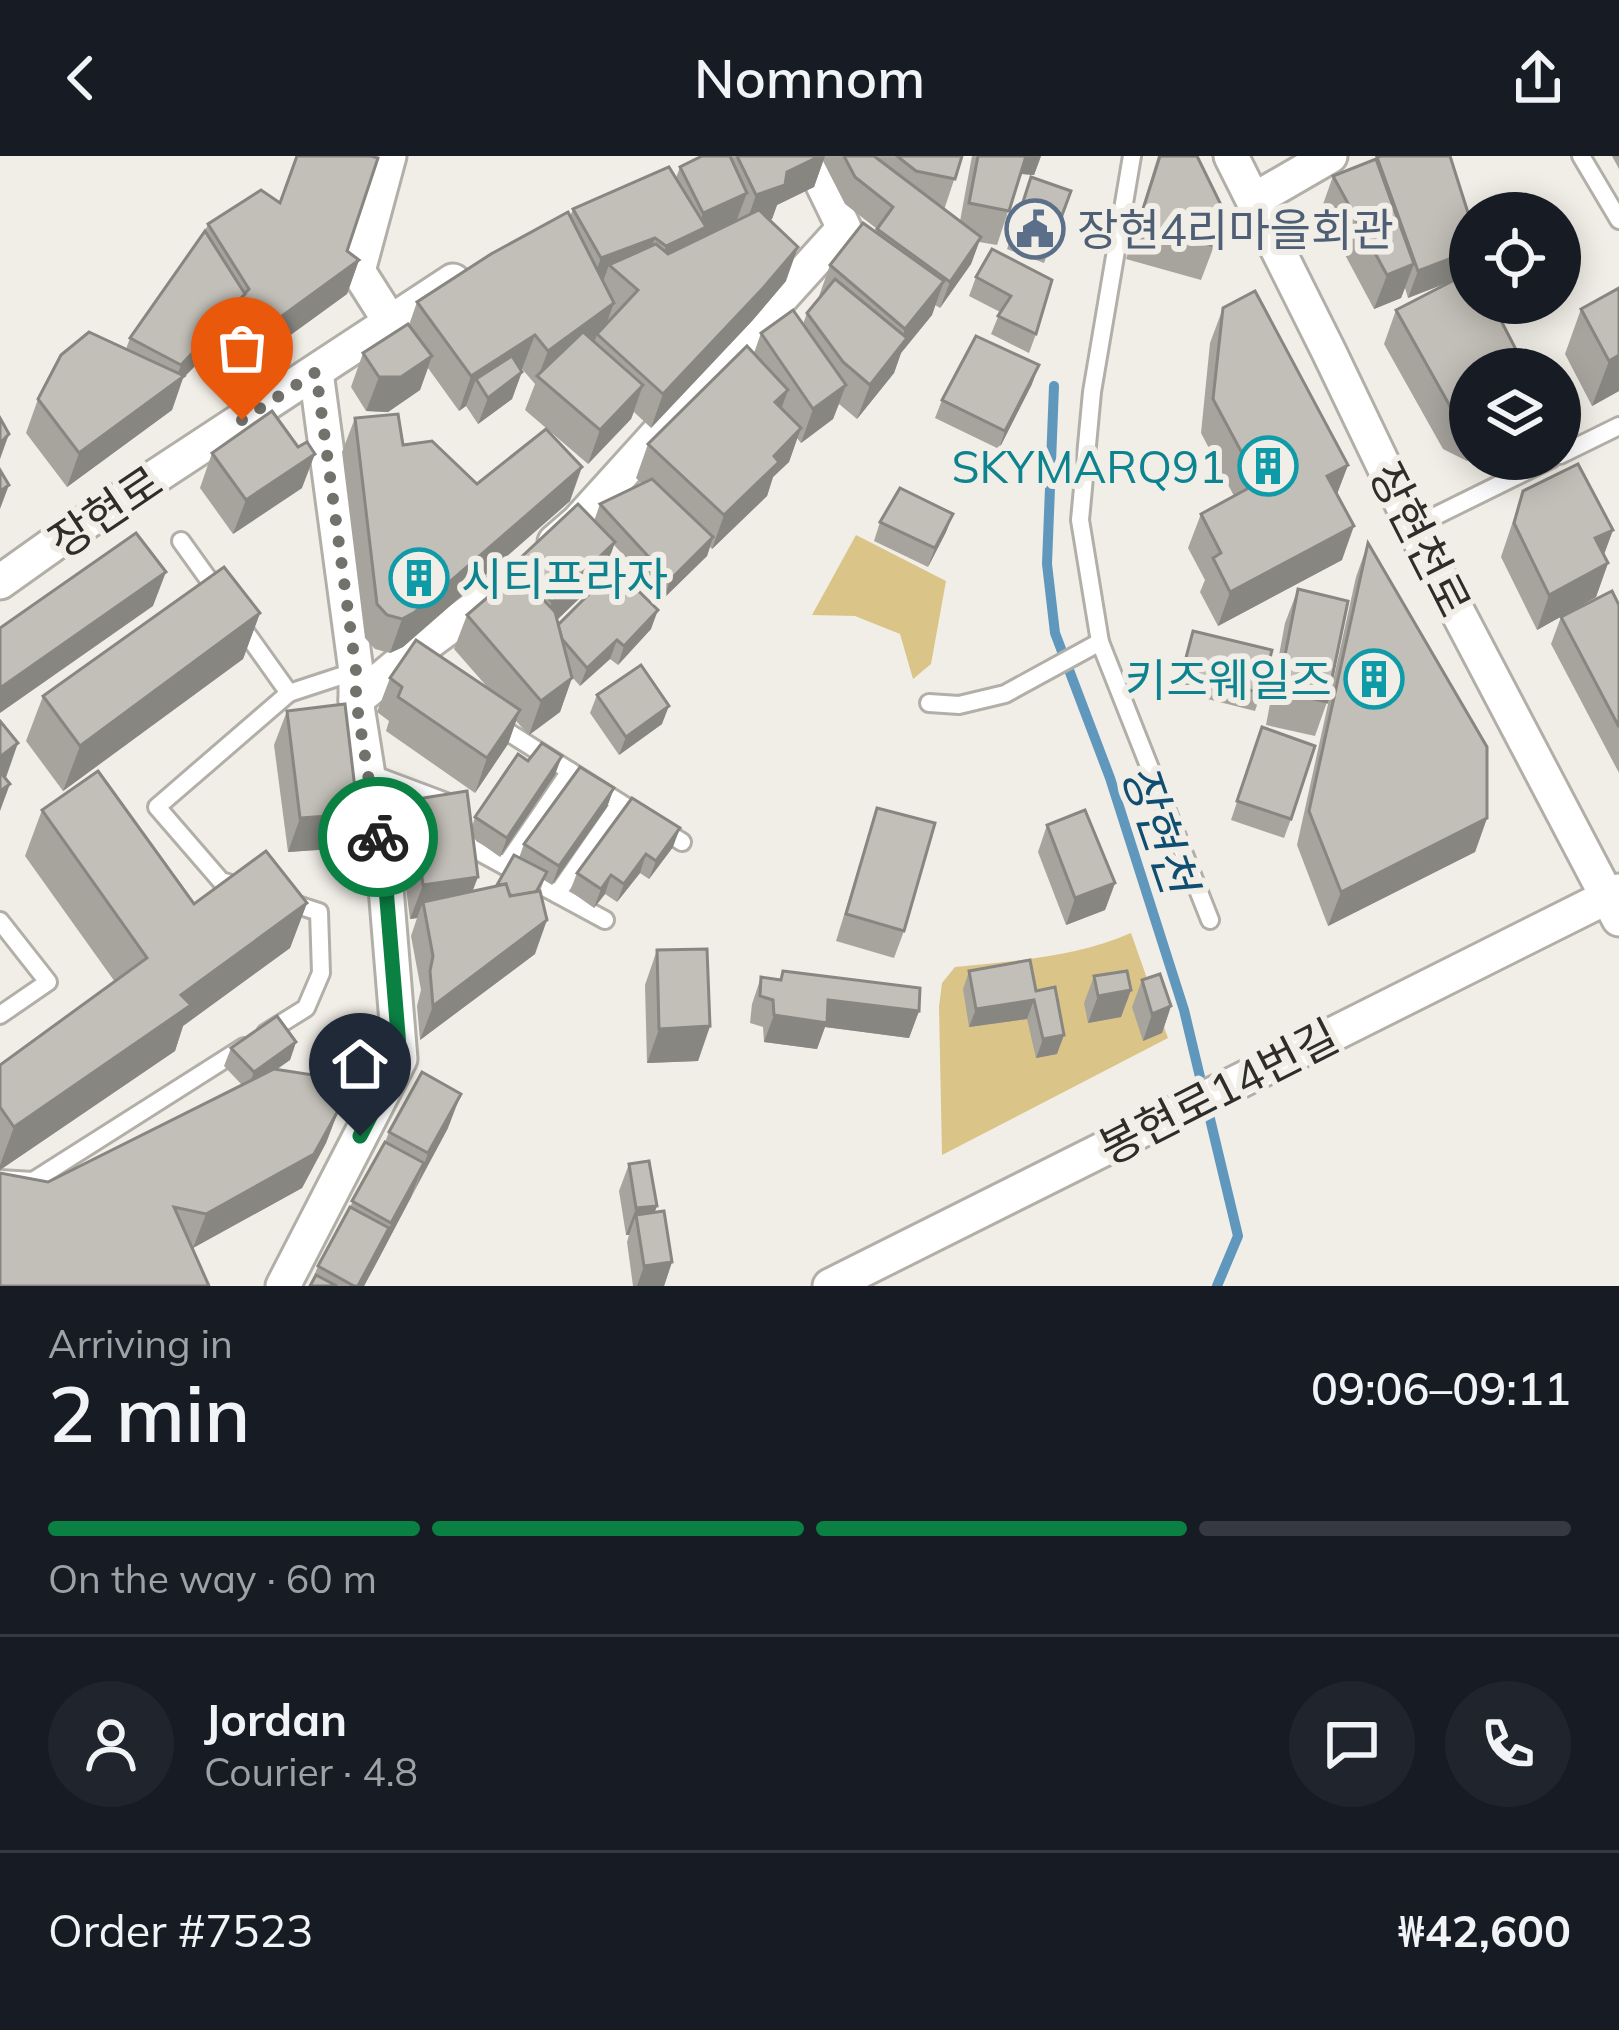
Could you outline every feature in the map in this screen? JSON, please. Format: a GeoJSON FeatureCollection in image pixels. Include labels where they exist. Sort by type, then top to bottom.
{"type":"FeatureCollection","features":[{"type":"Feature","properties":{"kind":"street"},"geometry":{"type":"LineString","coordinates":[[389,156],[358,272],[391,323]]}},
{"type":"Feature","properties":{"kind":"street"},"geometry":{"type":"LineString","coordinates":[[356,686],[409,670],[578,522],[844,228],[809,156]]}},
{"type":"Feature","properties":{"kind":"street","name":"장현천로"},"geometry":{"type":"LineString","coordinates":[[1231,156],[1413,526],[1615,902]]}},
{"type":"Feature","properties":{"kind":"street"},"geometry":{"type":"LineString","coordinates":[[1254,200],[1330,156]]}},
{"type":"Feature","properties":{"kind":"street","name":"장현로"},"geometry":{"type":"LineString","coordinates":[[0,582],[450,282],[490,263]]}},
{"type":"Feature","properties":{"kind":"street"},"geometry":{"type":"LineString","coordinates":[[283,1286],[400,1059],[386,888],[316,372]]}},
{"type":"Feature","properties":{"kind":"street","name":"봉현로14번길"},"geometry":{"type":"LineString","coordinates":[[830,1286],[1361,1019],[1615,902]]}},
{"type":"Feature","properties":{"kind":"lane"},"geometry":{"type":"LineString","coordinates":[[1131,156],[1092,392],[1080,520],[1100,641],[1210,920]]}},
{"type":"Feature","properties":{"kind":"lane"},"geometry":{"type":"LineString","coordinates":[[1581,156],[1619,220]]}},
{"type":"Feature","properties":{"kind":"lane"},"geometry":{"type":"LineString","coordinates":[[1581,444],[1619,426]]}},
{"type":"Feature","properties":{"kind":"lane"},"geometry":{"type":"LineString","coordinates":[[1413,526],[1508,480]]}},
{"type":"Feature","properties":{"kind":"lane"},"geometry":{"type":"LineString","coordinates":[[181,542],[289,693]]}},
{"type":"Feature","properties":{"kind":"lane"},"geometry":{"type":"LineString","coordinates":[[929,703],[959,705],[1005,694],[1100,641]]}},
{"type":"Feature","properties":{"kind":"lane"},"geometry":{"type":"LineString","coordinates":[[260,893],[221,880],[157,807],[289,693],[356,686]]}},
{"type":"Feature","properties":{"kind":"lane"},"geometry":{"type":"LineString","coordinates":[[475,712],[682,842]]}},
{"type":"Feature","properties":{"kind":"lane"},"geometry":{"type":"LineString","coordinates":[[505,866],[570,771]]}},
{"type":"Feature","properties":{"kind":"lane"},"geometry":{"type":"LineString","coordinates":[[369,773],[455,806],[470,847],[605,920]]}},
{"type":"Feature","properties":{"kind":"lane"},"geometry":{"type":"LineString","coordinates":[[557,894],[620,803]]}},
{"type":"Feature","properties":{"kind":"lane"},"geometry":{"type":"LineString","coordinates":[[0,1180],[34,1180],[306,1008],[322,973],[320,913],[280,900]]}},
{"type":"Feature","properties":{"kind":"lane"},"geometry":{"type":"LineString","coordinates":[[0,921],[48,982],[0,1015]]}},
{"type":"Feature","properties":{"kind":"shaded area"},"geometry":{"type":"Polygon","coordinates":[[[856,535],[946,581],[931,664],[913,679],[900,634],[855,616],[812,615],[856,535]]]}},
{"type":"Feature","properties":{"kind":"shaded area"},"geometry":{"type":"Polygon","coordinates":[[[1131,933],[1168,1038],[942,1155],[939,1007],[942,983],[955,967],[1067,953],[1131,933]]]}},
{"type":"Feature","properties":{"kind":"building"},"geometry":{"type":"Polygon","coordinates":[[[297,156],[378,158],[347,251],[359,260],[253,337],[230,309],[249,289],[208,224],[261,190],[280,203],[297,156]]]}},
{"type":"Feature","properties":{"kind":"building"},"geometry":{"type":"Polygon","coordinates":[[[702,156],[730,156],[747,193],[703,213],[680,167],[702,156]]]}},
{"type":"Feature","properties":{"kind":"building"},"geometry":{"type":"Polygon","coordinates":[[[737,156],[820,156],[787,172],[785,185],[756,195],[737,156]]]}},
{"type":"Feature","properties":{"kind":"building"},"geometry":{"type":"Polygon","coordinates":[[[844,156],[874,156],[981,237],[950,282],[877,229],[893,207],[855,177],[844,156]]]}},
{"type":"Feature","properties":{"kind":"building"},"geometry":{"type":"Polygon","coordinates":[[[897,156],[962,156],[955,179],[916,171],[897,156]]]}},
{"type":"Feature","properties":{"kind":"building"},"geometry":{"type":"Polygon","coordinates":[[[978,156],[1026,156],[1009,211],[969,203],[978,156]]]}},
{"type":"Feature","properties":{"kind":"building"},"geometry":{"type":"Polygon","coordinates":[[[1160,156],[1197,156],[1225,213],[1214,246],[1138,225],[1160,156]]]}},
{"type":"Feature","properties":{"kind":"building"},"geometry":{"type":"Polygon","coordinates":[[[1450,156],[1461,192],[1449,192],[1449,259],[1418,271],[1377,157],[1450,156]]]}},
{"type":"Feature","properties":{"kind":"building"},"geometry":{"type":"Polygon","coordinates":[[[1376,159],[1414,264],[1387,275],[1333,176],[1376,159]]]}},
{"type":"Feature","properties":{"kind":"building"},"geometry":{"type":"Polygon","coordinates":[[[669,167],[706,227],[666,246],[655,238],[601,258],[573,209],[669,167]]]}},
{"type":"Feature","properties":{"kind":"building","name":"장현4리마을회관"},"geometry":{"type":"Polygon","coordinates":[[[1031,177],[1071,191],[1051,245],[1014,230],[1031,177]]]}},
{"type":"Feature","properties":{"kind":"building"},"geometry":{"type":"Polygon","coordinates":[[[759,210],[798,247],[663,394],[597,334],[638,290],[609,265],[656,244],[668,254],[759,210]]]}},
{"type":"Feature","properties":{"kind":"building"},"geometry":{"type":"Polygon","coordinates":[[[568,212],[614,303],[548,351],[535,335],[471,376],[417,302],[568,212]]]}},
{"type":"Feature","properties":{"kind":"building"},"geometry":{"type":"Polygon","coordinates":[[[863,223],[944,281],[905,329],[830,265],[863,223]]]}},
{"type":"Feature","properties":{"kind":"building"},"geometry":{"type":"Polygon","coordinates":[[[205,231],[245,294],[181,365],[130,338],[205,231]]]}},
{"type":"Feature","properties":{"kind":"building"},"geometry":{"type":"Polygon","coordinates":[[[992,249],[1052,280],[1036,334],[998,316],[1011,296],[976,277],[992,249]]]}},
{"type":"Feature","properties":{"kind":"building"},"geometry":{"type":"Polygon","coordinates":[[[835,279],[907,338],[870,385],[843,362],[807,313],[835,279]]]}},
{"type":"Feature","properties":{"kind":"building"},"geometry":{"type":"Polygon","coordinates":[[[1449,283],[1449,324],[1503,324],[1515,348],[1449,348],[1449,404],[1396,310],[1449,283]]]}},
{"type":"Feature","properties":{"kind":"building"},"geometry":{"type":"Polygon","coordinates":[[[1619,288],[1619,355],[1609,361],[1581,309],[1619,288]]]}},
{"type":"Feature","properties":{"kind":"building","name":"SKYMARQ91"},"geometry":{"type":"Polygon","coordinates":[[[1255,291],[1348,465],[1327,476],[1354,526],[1230,592],[1213,558],[1221,553],[1201,514],[1258,483],[1213,399],[1223,308],[1255,291]]]}},
{"type":"Feature","properties":{"kind":"building"},"geometry":{"type":"Polygon","coordinates":[[[793,310],[846,385],[813,409],[761,333],[793,310]]]}},
{"type":"Feature","properties":{"kind":"building"},"geometry":{"type":"Polygon","coordinates":[[[408,324],[432,356],[401,377],[379,377],[363,353],[408,324]]]}},
{"type":"Feature","properties":{"kind":"building"},"geometry":{"type":"Polygon","coordinates":[[[89,332],[184,376],[79,453],[38,399],[61,355],[89,332]]]}},
{"type":"Feature","properties":{"kind":"building"},"geometry":{"type":"Polygon","coordinates":[[[583,332],[643,385],[600,430],[537,376],[583,332]]]}},
{"type":"Feature","properties":{"kind":"building"},"geometry":{"type":"Polygon","coordinates":[[[976,336],[1039,365],[1005,431],[942,400],[976,336]]]}},
{"type":"Feature","properties":{"kind":"building"},"geometry":{"type":"Polygon","coordinates":[[[747,346],[788,390],[775,402],[801,428],[774,456],[779,462],[724,515],[648,444],[747,346]]]}},
{"type":"Feature","properties":{"kind":"building"},"geometry":{"type":"Polygon","coordinates":[[[512,356],[522,372],[488,398],[476,379],[512,356]]]}},
{"type":"Feature","properties":{"kind":"building"},"geometry":{"type":"Polygon","coordinates":[[[272,411],[298,447],[307,442],[315,454],[246,500],[212,453],[272,411]]]}},
{"type":"Feature","properties":{"kind":"building","name":"시티프라자"},"geometry":{"type":"Polygon","coordinates":[[[398,414],[403,445],[432,441],[477,484],[546,429],[582,467],[402,619],[387,615],[377,604],[355,418],[398,414]]]}},
{"type":"Feature","properties":{"kind":"building"},"geometry":{"type":"Polygon","coordinates":[[[0,418],[9,434],[0,443],[0,418]]]}},
{"type":"Feature","properties":{"kind":"building"},"geometry":{"type":"Polygon","coordinates":[[[0,470],[9,485],[0,491],[0,470]]]}},
{"type":"Feature","properties":{"kind":"building"},"geometry":{"type":"Polygon","coordinates":[[[1581,470],[1613,530],[1595,538],[1608,563],[1549,595],[1514,523],[1523,491],[1545,480],[1581,480],[1581,470]]]}},
{"type":"Feature","properties":{"kind":"building"},"geometry":{"type":"Polygon","coordinates":[[[652,479],[713,537],[670,580],[600,504],[652,479]]]}},
{"type":"Feature","properties":{"kind":"building"},"geometry":{"type":"Polygon","coordinates":[[[900,488],[953,514],[935,548],[880,522],[900,488]]]}},
{"type":"Feature","properties":{"kind":"building"},"geometry":{"type":"Polygon","coordinates":[[[578,504],[615,542],[552,602],[515,563],[578,504]]]}},
{"type":"Feature","properties":{"kind":"building"},"geometry":{"type":"Polygon","coordinates":[[[136,533],[166,572],[0,688],[0,628],[136,533]]]}},
{"type":"Feature","properties":{"kind":"building","name":"키즈웨일즈"},"geometry":{"type":"Polygon","coordinates":[[[1368,543],[1487,747],[1487,818],[1341,892],[1309,811],[1368,543]]]}},
{"type":"Feature","properties":{"kind":"building"},"geometry":{"type":"Polygon","coordinates":[[[224,567],[260,613],[80,746],[43,696],[224,567]]]}},
{"type":"Feature","properties":{"kind":"building"},"geometry":{"type":"Polygon","coordinates":[[[615,568],[658,610],[624,646],[617,640],[587,668],[562,639],[558,625],[615,568]]]}},
{"type":"Feature","properties":{"kind":"building"},"geometry":{"type":"Polygon","coordinates":[[[517,572],[555,612],[572,678],[541,701],[467,615],[517,572]]]}},
{"type":"Feature","properties":{"kind":"building"},"geometry":{"type":"Polygon","coordinates":[[[1298,589],[1348,601],[1327,702],[1278,691],[1298,589]]]}},
{"type":"Feature","properties":{"kind":"building"},"geometry":{"type":"Polygon","coordinates":[[[1612,591],[1619,605],[1619,727],[1561,617],[1612,591]]]}},
{"type":"Feature","properties":{"kind":"building"},"geometry":{"type":"Polygon","coordinates":[[[1193,631],[1272,650],[1261,693],[1182,673],[1193,631]]]}},
{"type":"Feature","properties":{"kind":"building"},"geometry":{"type":"Polygon","coordinates":[[[416,640],[520,710],[487,758],[398,697],[402,687],[390,678],[416,640]]]}},
{"type":"Feature","properties":{"kind":"building"},"geometry":{"type":"Polygon","coordinates":[[[641,665],[669,706],[626,737],[597,695],[641,665]]]}},
{"type":"Feature","properties":{"kind":"building"},"geometry":{"type":"Polygon","coordinates":[[[345,704],[358,814],[300,818],[287,711],[345,704]]]}},
{"type":"Feature","properties":{"kind":"building"},"geometry":{"type":"Polygon","coordinates":[[[0,721],[18,743],[0,757],[0,721]]]}},
{"type":"Feature","properties":{"kind":"building"},"geometry":{"type":"Polygon","coordinates":[[[1262,727],[1315,746],[1291,819],[1237,801],[1262,727]]]}},
{"type":"Feature","properties":{"kind":"building"},"geometry":{"type":"Polygon","coordinates":[[[542,743],[562,756],[507,838],[475,817],[518,754],[528,761],[542,743]]]}},
{"type":"Feature","properties":{"kind":"building"},"geometry":{"type":"Polygon","coordinates":[[[580,767],[614,788],[559,866],[524,844],[580,767]]]}},
{"type":"Feature","properties":{"kind":"building"},"geometry":{"type":"Polygon","coordinates":[[[98,771],[194,904],[266,851],[307,903],[181,995],[191,1005],[14,1127],[0,1107],[0,1065],[147,958],[42,810],[98,771]]]}},
{"type":"Feature","properties":{"kind":"building"},"geometry":{"type":"Polygon","coordinates":[[[0,772],[10,784],[0,791],[0,772]]]}},
{"type":"Feature","properties":{"kind":"building"},"geometry":{"type":"Polygon","coordinates":[[[467,791],[478,877],[423,885],[411,800],[467,791]]]}},
{"type":"Feature","properties":{"kind":"building"},"geometry":{"type":"Polygon","coordinates":[[[632,798],[680,828],[656,861],[646,854],[624,884],[611,875],[601,889],[577,873],[632,798]]]}},
{"type":"Feature","properties":{"kind":"building"},"geometry":{"type":"Polygon","coordinates":[[[877,808],[935,823],[904,931],[846,914],[877,808]]]}},
{"type":"Feature","properties":{"kind":"building"},"geometry":{"type":"Polygon","coordinates":[[[1085,810],[1115,883],[1075,898],[1047,825],[1085,810]]]}},
{"type":"Feature","properties":{"kind":"building"},"geometry":{"type":"Polygon","coordinates":[[[514,855],[547,872],[536,892],[513,896],[506,884],[497,885],[514,855]]]}},
{"type":"Feature","properties":{"kind":"building"},"geometry":{"type":"Polygon","coordinates":[[[506,884],[510,896],[540,891],[547,920],[433,1006],[433,956],[423,902],[506,884]]]}},
{"type":"Feature","properties":{"kind":"building"},"geometry":{"type":"Polygon","coordinates":[[[707,949],[710,1026],[659,1029],[657,950],[707,949]]]}},
{"type":"Feature","properties":{"kind":"building"},"geometry":{"type":"Polygon","coordinates":[[[1030,960],[1036,991],[1055,987],[1064,1035],[1043,1039],[1034,1000],[976,1009],[969,971],[1030,960]]]}},
{"type":"Feature","properties":{"kind":"building"},"geometry":{"type":"Polygon","coordinates":[[[783,971],[920,988],[919,1011],[828,1000],[827,1023],[774,1015],[773,1000],[760,996],[761,977],[781,980],[783,971]]]}},
{"type":"Feature","properties":{"kind":"building"},"geometry":{"type":"Polygon","coordinates":[[[1127,971],[1131,990],[1098,996],[1094,976],[1127,971]]]}},
{"type":"Feature","properties":{"kind":"building"},"geometry":{"type":"Polygon","coordinates":[[[1160,974],[1171,1006],[1152,1014],[1142,980],[1160,974]]]}},
{"type":"Feature","properties":{"kind":"building"},"geometry":{"type":"Polygon","coordinates":[[[277,1016],[296,1042],[254,1072],[231,1048],[277,1016]]]}},
{"type":"Feature","properties":{"kind":"building"},"geometry":{"type":"Polygon","coordinates":[[[274,1069],[320,1076],[339,1109],[314,1154],[206,1214],[174,1207],[209,1286],[0,1286],[0,1173],[48,1182],[274,1069]]]}},
{"type":"Feature","properties":{"kind":"building"},"geometry":{"type":"Polygon","coordinates":[[[422,1072],[461,1094],[428,1153],[389,1132],[422,1072]]]}},
{"type":"Feature","properties":{"kind":"building"},"geometry":{"type":"Polygon","coordinates":[[[385,1142],[424,1163],[391,1223],[352,1201],[385,1142]]]}},
{"type":"Feature","properties":{"kind":"building"},"geometry":{"type":"Polygon","coordinates":[[[649,1161],[657,1206],[636,1208],[629,1164],[649,1161]]]}},
{"type":"Feature","properties":{"kind":"building"},"geometry":{"type":"Polygon","coordinates":[[[350,1207],[389,1228],[358,1286],[318,1266],[350,1207]]]}},
{"type":"Feature","properties":{"kind":"building"},"geometry":{"type":"Polygon","coordinates":[[[664,1211],[672,1262],[644,1266],[636,1215],[664,1211]]]}},
{"type":"Feature","properties":{"kind":"building"},"geometry":{"type":"Polygon","coordinates":[[[316,1275],[337,1286],[310,1286],[316,1275]]]}},
{"type":"Feature","properties":{"kind":"waterway","name":"장현천"},"geometry":{"type":"LineString","coordinates":[[1054,386],[1047,564],[1055,633],[1110,778],[1184,1010],[1238,1236],[1217,1286]]}},
{"type":"Feature","properties":{"kind":"way so far"},"geometry":{"type":"LineString","coordinates":[[242,420],[316,372],[356,700],[378,837]]}},
{"type":"Feature","properties":{"kind":"place","name":"장현4리마을회관"},"geometry":{"type":"Point","coordinates":[1035,229]}},
{"type":"Feature","properties":{"kind":"place","name":"SKYMARQ91"},"geometry":{"type":"Point","coordinates":[1268,466]}},
{"type":"Feature","properties":{"kind":"place","name":"시티프라자"},"geometry":{"type":"Point","coordinates":[419,578]}},
{"type":"Feature","properties":{"kind":"place","name":"키즈웨일즈"},"geometry":{"type":"Point","coordinates":[1374,679]}},
{"type":"Feature","properties":{"kind":"route"},"geometry":{"type":"LineString","coordinates":[[360,1136],[400,1059],[378,837]]}}]}
